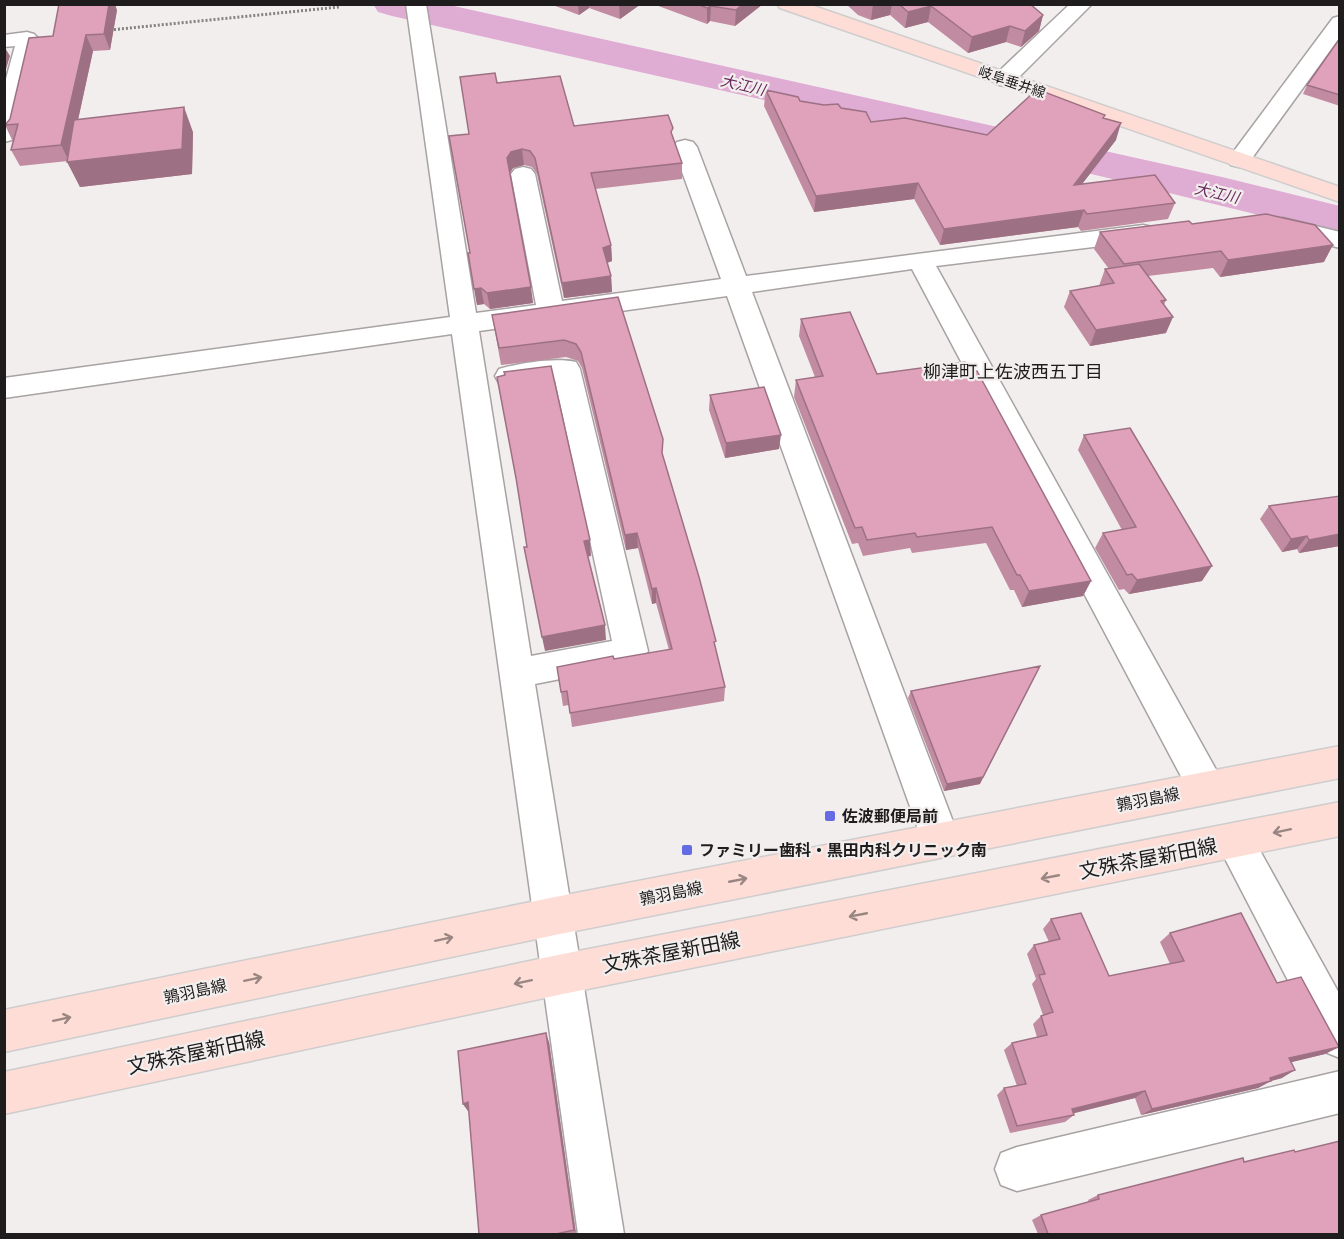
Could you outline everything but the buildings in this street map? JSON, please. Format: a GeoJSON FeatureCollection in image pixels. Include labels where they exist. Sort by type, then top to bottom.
{"type":"FeatureCollection","features":[{"type":"Feature","properties":{"kind":"main road","name":"岐阜垂井線"},"geometry":{"type":"LineString","coordinates":[[787,4],[1340,195]]}},
{"type":"Feature","properties":{"kind":"main road","name":"鶉羽島線"},"geometry":{"type":"LineString","coordinates":[[4,1031],[555,916],[1340,762]]}},
{"type":"Feature","properties":{"kind":"main road","name":"文殊茶屋新田線"},"geometry":{"type":"LineString","coordinates":[[4,1093],[563,974],[1340,819]]}},
{"type":"Feature","properties":{"kind":"street"},"geometry":{"type":"LineString","coordinates":[[1004,80],[1082,4]]}},
{"type":"Feature","properties":{"kind":"street"},"geometry":{"type":"LineString","coordinates":[[417,13],[466,322],[601,1234]]}},
{"type":"Feature","properties":{"kind":"street"},"geometry":{"type":"LineString","coordinates":[[1239,160],[1340,22]]}},
{"type":"Feature","properties":{"kind":"street"},"geometry":{"type":"LineString","coordinates":[[4,41],[27,38],[4,135]]}},
{"type":"Feature","properties":{"kind":"street"},"geometry":{"type":"LineString","coordinates":[[685,147],[941,840]]}},
{"type":"Feature","properties":{"kind":"street"},"geometry":{"type":"LineString","coordinates":[[523,174],[551,310]]}},
{"type":"Feature","properties":{"kind":"street"},"geometry":{"type":"LineString","coordinates":[[1261,221],[1340,240]]}},
{"type":"Feature","properties":{"kind":"street"},"geometry":{"type":"LineString","coordinates":[[4,388],[551,310],[1171,229]]}},
{"type":"Feature","properties":{"kind":"street"},"geometry":{"type":"LineString","coordinates":[[920,260],[1206,787]]}},
{"type":"Feature","properties":{"kind":"street"},"geometry":{"type":"LineString","coordinates":[[474,380],[566,369],[631,651],[518,673]]}},
{"type":"Feature","properties":{"kind":"street"},"geometry":{"type":"LineString","coordinates":[[1235,841],[1340,1037]]}},
{"type":"Feature","properties":{"kind":"street"},"geometry":{"type":"LineString","coordinates":[[1017,1169],[1340,1092]]}},
{"type":"Feature","properties":{"kind":"path"},"geometry":{"type":"LineString","coordinates":[[107,30],[339,7]]}},
{"type":"Feature","properties":{"kind":"waterway","name":"大江川"},"geometry":{"type":"LineString","coordinates":[[392,4],[1104,163],[1340,221]]}},
{"type":"Feature","properties":{"kind":"place","name":"佐波郵便局前"},"geometry":{"type":"Point","coordinates":[830,816]}},
{"type":"Feature","properties":{"kind":"place","name":"ファミリー歯科・黒田内科クリニック南"},"geometry":{"type":"Point","coordinates":[687,850]}},
{"type":"Feature","properties":{"kind":"district","name":"柳津町上佐波西五丁目"},"geometry":{"type":"Point","coordinates":[1013,371]}}]}
